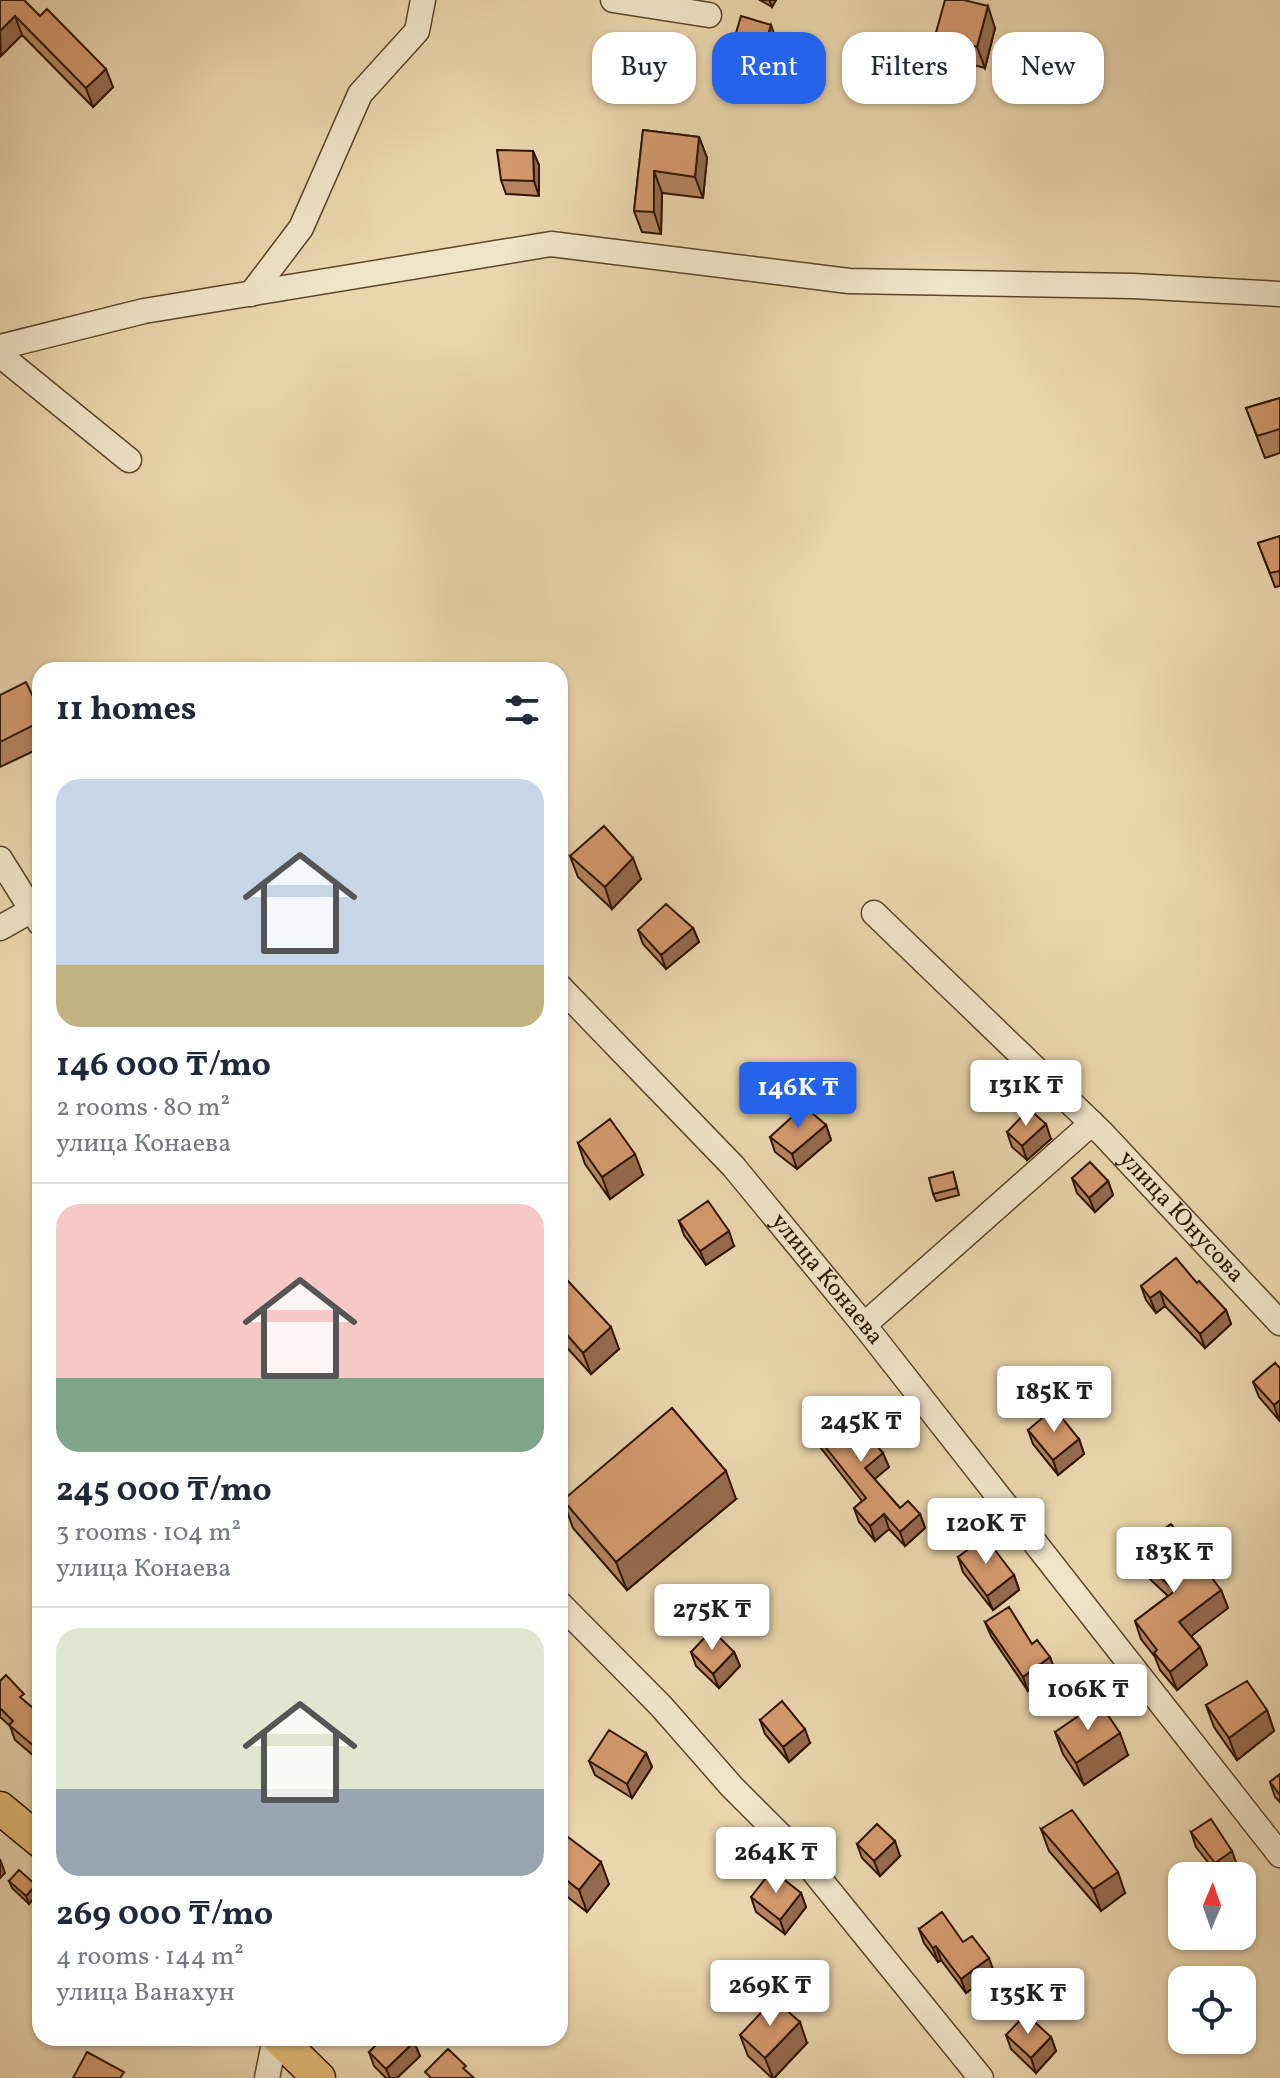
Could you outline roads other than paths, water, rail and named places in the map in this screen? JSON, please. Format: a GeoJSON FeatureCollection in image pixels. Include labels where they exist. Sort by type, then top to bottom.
{"type":"FeatureCollection","features":[{"type":"Feature","properties":{"kind":"main road"},"geometry":{"type":"LineString","coordinates":[[0,1808],[32,1834]]}},
{"type":"Feature","properties":{"kind":"main road"},"geometry":{"type":"LineString","coordinates":[[285,2046],[319,2078]]}},
{"type":"Feature","properties":{"kind":"street"},"geometry":{"type":"LineString","coordinates":[[251,294],[301,228],[360,94],[417,31],[423,0]]}},
{"type":"Feature","properties":{"kind":"street"},"geometry":{"type":"LineString","coordinates":[[613,0],[709,15]]}},
{"type":"Feature","properties":{"kind":"street"},"geometry":{"type":"LineString","coordinates":[[0,347],[144,311],[551,244],[849,281],[1133,286],[1280,294]]}},
{"type":"Feature","properties":{"kind":"street"},"geometry":{"type":"LineString","coordinates":[[0,355],[129,460]]}},
{"type":"Feature","properties":{"kind":"street"},"geometry":{"type":"LineString","coordinates":[[0,859],[32,910]]}},
{"type":"Feature","properties":{"kind":"street","name":"улица Юнусова"},"geometry":{"type":"LineString","coordinates":[[874,913],[1092,1123],[1280,1323]]}},
{"type":"Feature","properties":{"kind":"street"},"geometry":{"type":"LineString","coordinates":[[0,928],[32,917]]}},
{"type":"Feature","properties":{"kind":"street","name":"улица Конаева"},"geometry":{"type":"LineString","coordinates":[[568,995],[733,1166],[864,1325],[1280,1855]]}},
{"type":"Feature","properties":{"kind":"street"},"geometry":{"type":"LineString","coordinates":[[864,1325],[1092,1123]]}},
{"type":"Feature","properties":{"kind":"street"},"geometry":{"type":"LineString","coordinates":[[568,1612],[801,1856],[981,2078]]}},
{"type":"Feature","properties":{"kind":"street"},"geometry":{"type":"LineString","coordinates":[[267,2078],[275,2046]]}}]}
